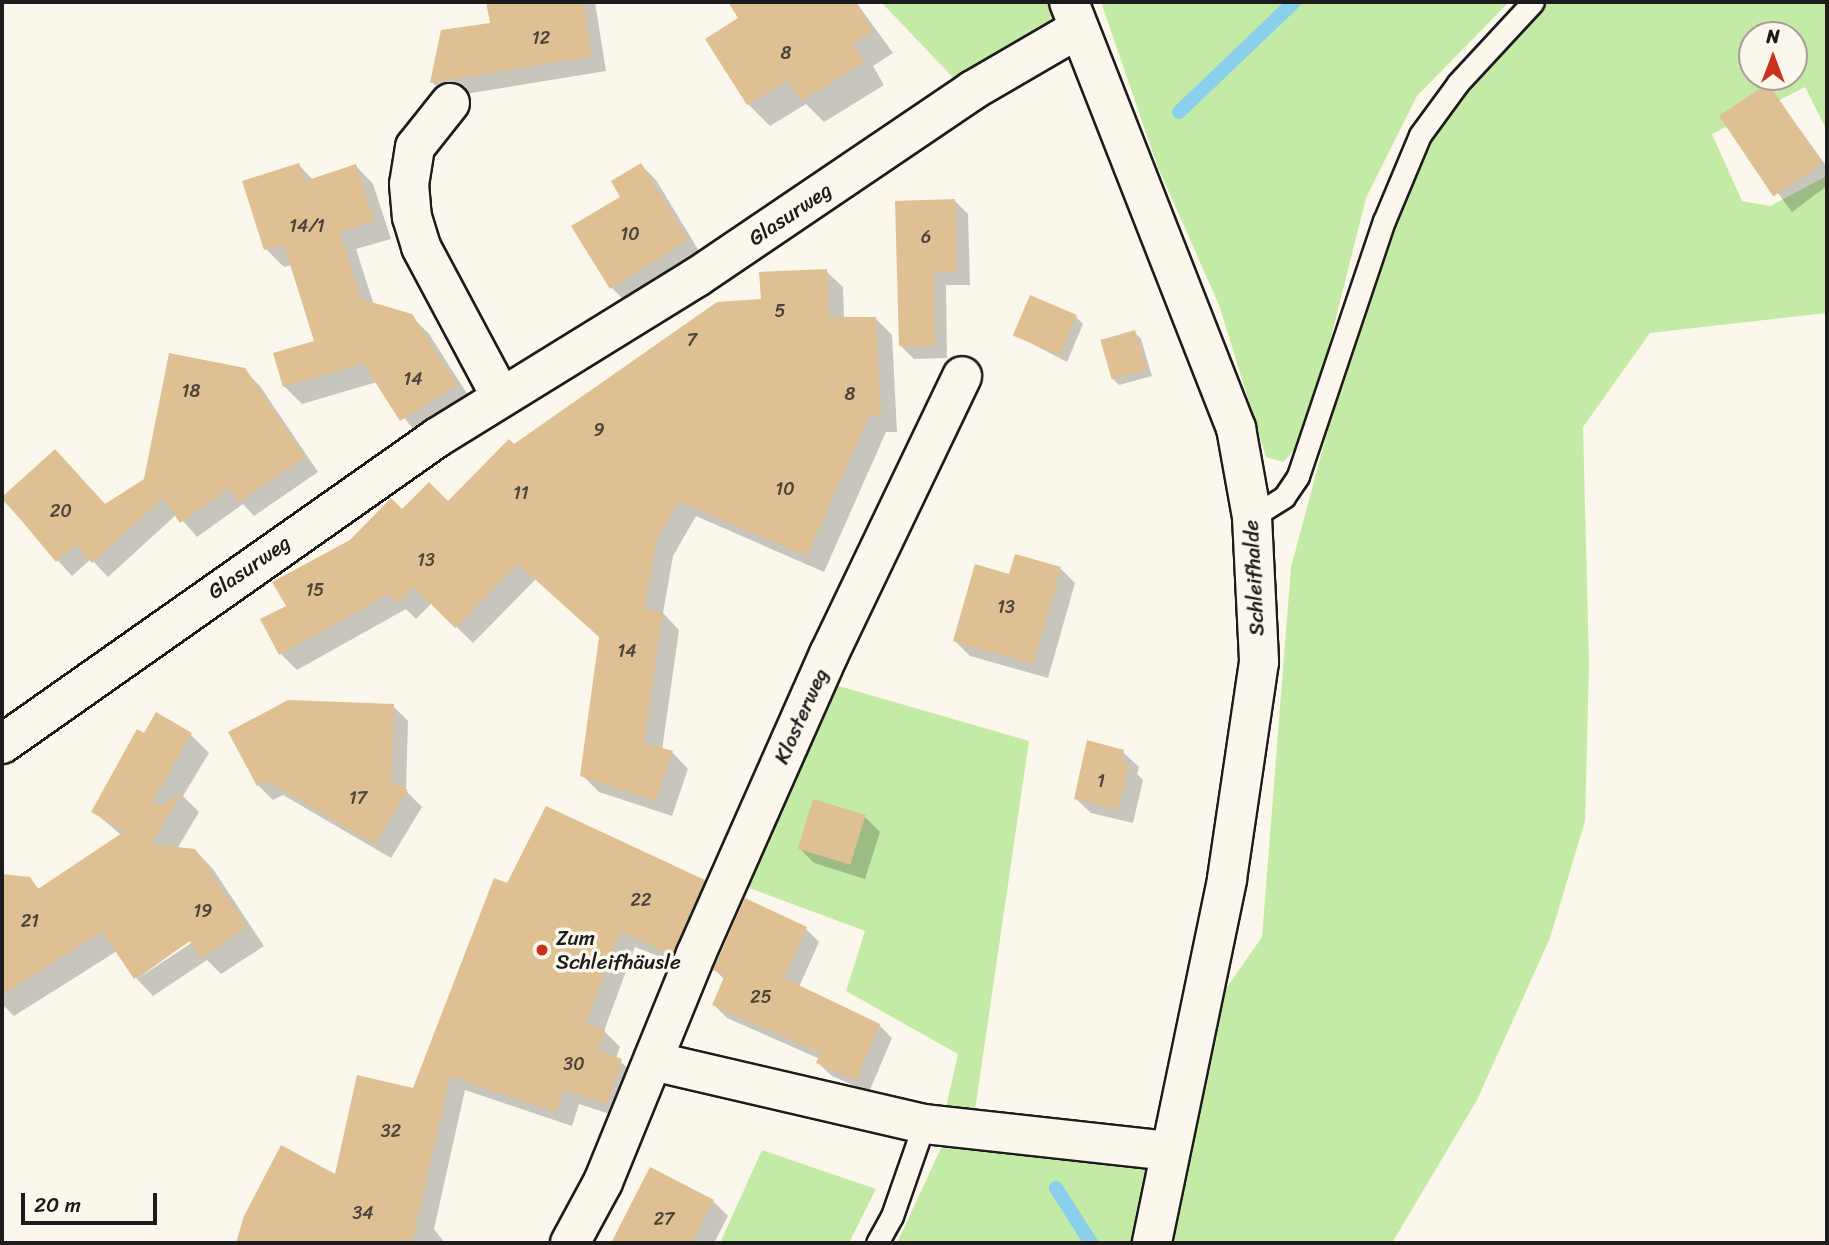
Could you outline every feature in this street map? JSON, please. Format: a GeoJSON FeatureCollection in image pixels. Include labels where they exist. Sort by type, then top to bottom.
{"type":"FeatureCollection","features":[{"type":"Feature","properties":{"kind":"street","name":"Schleifhalde"},"geometry":{"type":"LineString","coordinates":[[1073,15],[1236,428],[1252,517],[1259,662],[1227,880],[1152,1243]]}},
{"type":"Feature","properties":{"kind":"street","name":"Glasurweg"},"geometry":{"type":"LineString","coordinates":[[2,744],[177,616],[501,397],[697,277],[973,90],[1073,15]]}},
{"type":"Feature","properties":{"kind":"street"},"geometry":{"type":"LineString","coordinates":[[450,103],[415,146],[409,184],[412,217],[421,247],[501,397]]}},
{"type":"Feature","properties":{"kind":"street","name":"Klosterweg"},"geometry":{"type":"LineString","coordinates":[[569,1243],[603,1182],[829,654],[962,376]]}},
{"type":"Feature","properties":{"kind":"street"},"geometry":{"type":"LineString","coordinates":[[653,1061],[924,1124],[1170,1151]]}},
{"type":"Feature","properties":{"kind":"lane"},"geometry":{"type":"LineString","coordinates":[[1252,517],[1284,497],[1298,476],[1384,221],[1420,135],[1458,83],[1533,2]]}},
{"type":"Feature","properties":{"kind":"lane"},"geometry":{"type":"LineString","coordinates":[[877,1243],[924,1124]]}},
{"type":"Feature","properties":{"kind":"green space"},"geometry":{"type":"Polygon","coordinates":[[[881,2],[1053,2],[1061,23],[961,86],[881,2]]]}},
{"type":"Feature","properties":{"kind":"green space"},"geometry":{"type":"Polygon","coordinates":[[[1101,2],[1509,2],[1417,96],[1366,198],[1306,437],[1283,462],[1266,457],[1219,305],[1157,165],[1101,2]]]}},
{"type":"Feature","properties":{"kind":"green space"},"geometry":{"type":"Polygon","coordinates":[[[1533,2],[1827,2],[1827,131],[1807,91],[1808,21],[1738,21],[1738,91],[1797,91],[1712,134],[1742,201],[1770,206],[1825,177],[1827,313],[1650,333],[1583,427],[1589,664],[1585,821],[1550,938],[1477,1100],[1392,1243],[1166,1243],[1218,1000],[1262,937],[1291,567],[1384,221],[1420,135],[1533,2]]]}},
{"type":"Feature","properties":{"kind":"green space"},"geometry":{"type":"Polygon","coordinates":[[[825,682],[1029,741],[975,1110],[946,1107],[958,1054],[846,991],[865,931],[736,883],[825,682]]]}},
{"type":"Feature","properties":{"kind":"green space"},"geometry":{"type":"Polygon","coordinates":[[[1096,1143],[1170,1151],[1152,1243],[897,1243],[941,1148],[1096,1143]]]}},
{"type":"Feature","properties":{"kind":"green space"},"geometry":{"type":"Polygon","coordinates":[[[762,1150],[876,1189],[849,1243],[720,1243],[762,1150]]]}},
{"type":"Feature","properties":{"kind":"building"},"geometry":{"type":"Polygon","coordinates":[[[486,2],[583,2],[592,56],[430,83],[441,30],[490,23],[486,2]]]}},
{"type":"Feature","properties":{"kind":"building"},"geometry":{"type":"Polygon","coordinates":[[[728,2],[855,2],[873,31],[852,43],[864,62],[801,101],[788,80],[747,105],[705,39],[738,18],[728,2]]]}},
{"type":"Feature","properties":{"kind":"building"},"geometry":{"type":"Polygon","coordinates":[[[1756,91],[1773,91],[1822,163],[1773,196],[1719,116],[1756,91]]]}},
{"type":"Feature","properties":{"kind":"building"},"geometry":{"type":"Polygon","coordinates":[[[299,163],[305,181],[356,164],[374,221],[340,232],[361,299],[412,314],[457,385],[400,421],[363,363],[283,387],[273,353],[314,341],[284,245],[264,250],[242,181],[299,163]]]}},
{"type":"Feature","properties":{"kind":"building"},"geometry":{"type":"Polygon","coordinates":[[[641,163],[688,240],[610,289],[571,226],[620,197],[611,181],[641,163]]]}},
{"type":"Feature","properties":{"kind":"building"},"geometry":{"type":"Polygon","coordinates":[[[955,199],[957,272],[934,273],[935,346],[899,346],[895,201],[955,199]]]}},
{"type":"Feature","properties":{"kind":"building"},"geometry":{"type":"Polygon","coordinates":[[[827,269],[829,317],[876,317],[881,416],[869,416],[807,556],[679,501],[657,539],[644,609],[663,612],[644,743],[673,751],[655,801],[580,776],[599,637],[518,564],[455,628],[414,587],[398,603],[388,594],[279,655],[260,619],[286,606],[272,582],[350,540],[391,498],[402,509],[429,482],[448,501],[509,439],[514,444],[717,302],[761,299],[759,272],[827,269]]]}},
{"type":"Feature","properties":{"kind":"building"},"geometry":{"type":"Polygon","coordinates":[[[1030,295],[1077,315],[1060,355],[1013,336],[1030,295]]]}},
{"type":"Feature","properties":{"kind":"building"},"geometry":{"type":"Polygon","coordinates":[[[1135,330],[1146,369],[1112,379],[1100,340],[1135,330]]]}},
{"type":"Feature","properties":{"kind":"building"},"geometry":{"type":"Polygon","coordinates":[[[169,353],[245,368],[305,457],[238,502],[229,488],[180,523],[163,498],[92,563],[76,545],[56,562],[2,497],[55,449],[105,504],[144,479],[169,353]]]}},
{"type":"Feature","properties":{"kind":"building"},"geometry":{"type":"Polygon","coordinates":[[[1015,554],[1061,567],[1033,664],[953,641],[975,564],[1009,574],[1015,554]]]}},
{"type":"Feature","properties":{"kind":"building"},"geometry":{"type":"Polygon","coordinates":[[[288,700],[394,704],[391,782],[408,790],[375,844],[267,781],[257,786],[228,732],[288,700]]]}},
{"type":"Feature","properties":{"kind":"building"},"geometry":{"type":"Polygon","coordinates":[[[156,712],[192,733],[152,801],[161,806],[182,792],[151,844],[195,849],[247,927],[201,958],[190,941],[134,979],[102,931],[2,995],[2,874],[30,877],[38,889],[125,831],[91,812],[137,729],[144,733],[156,712]]]}},
{"type":"Feature","properties":{"kind":"building"},"geometry":{"type":"Polygon","coordinates":[[[1087,740],[1124,750],[1122,762],[1129,764],[1118,809],[1074,799],[1087,740]]]}},
{"type":"Feature","properties":{"kind":"building"},"geometry":{"type":"Polygon","coordinates":[[[813,799],[866,815],[850,865],[798,849],[813,799]]]}},
{"type":"Feature","properties":{"kind":"building"},"geometry":{"type":"Polygon","coordinates":[[[546,806],[705,880],[672,954],[620,932],[586,1023],[605,1030],[598,1050],[622,1059],[607,1104],[564,1090],[556,1112],[450,1076],[412,1243],[236,1243],[244,1216],[281,1145],[335,1174],[357,1075],[413,1088],[494,878],[507,883],[546,806]]]}},
{"type":"Feature","properties":{"kind":"building"},"geometry":{"type":"Polygon","coordinates":[[[745,898],[807,927],[784,978],[880,1024],[856,1080],[816,1063],[821,1053],[712,1005],[725,975],[713,970],[745,898]]]}},
{"type":"Feature","properties":{"kind":"building"},"geometry":{"type":"Polygon","coordinates":[[[650,1167],[714,1200],[691,1243],[611,1243],[650,1167]]]}},
{"type":"Feature","properties":{"kind":"waterway"},"geometry":{"type":"LineString","coordinates":[[1179,112],[1294,2]]}},
{"type":"Feature","properties":{"kind":"waterway"},"geometry":{"type":"LineString","coordinates":[[1056,1188],[1091,1243]]}},
{"type":"Feature","properties":{"kind":"place","name":"Zum Schleifhäusle"},"geometry":{"type":"Point","coordinates":[542,950]}}]}
